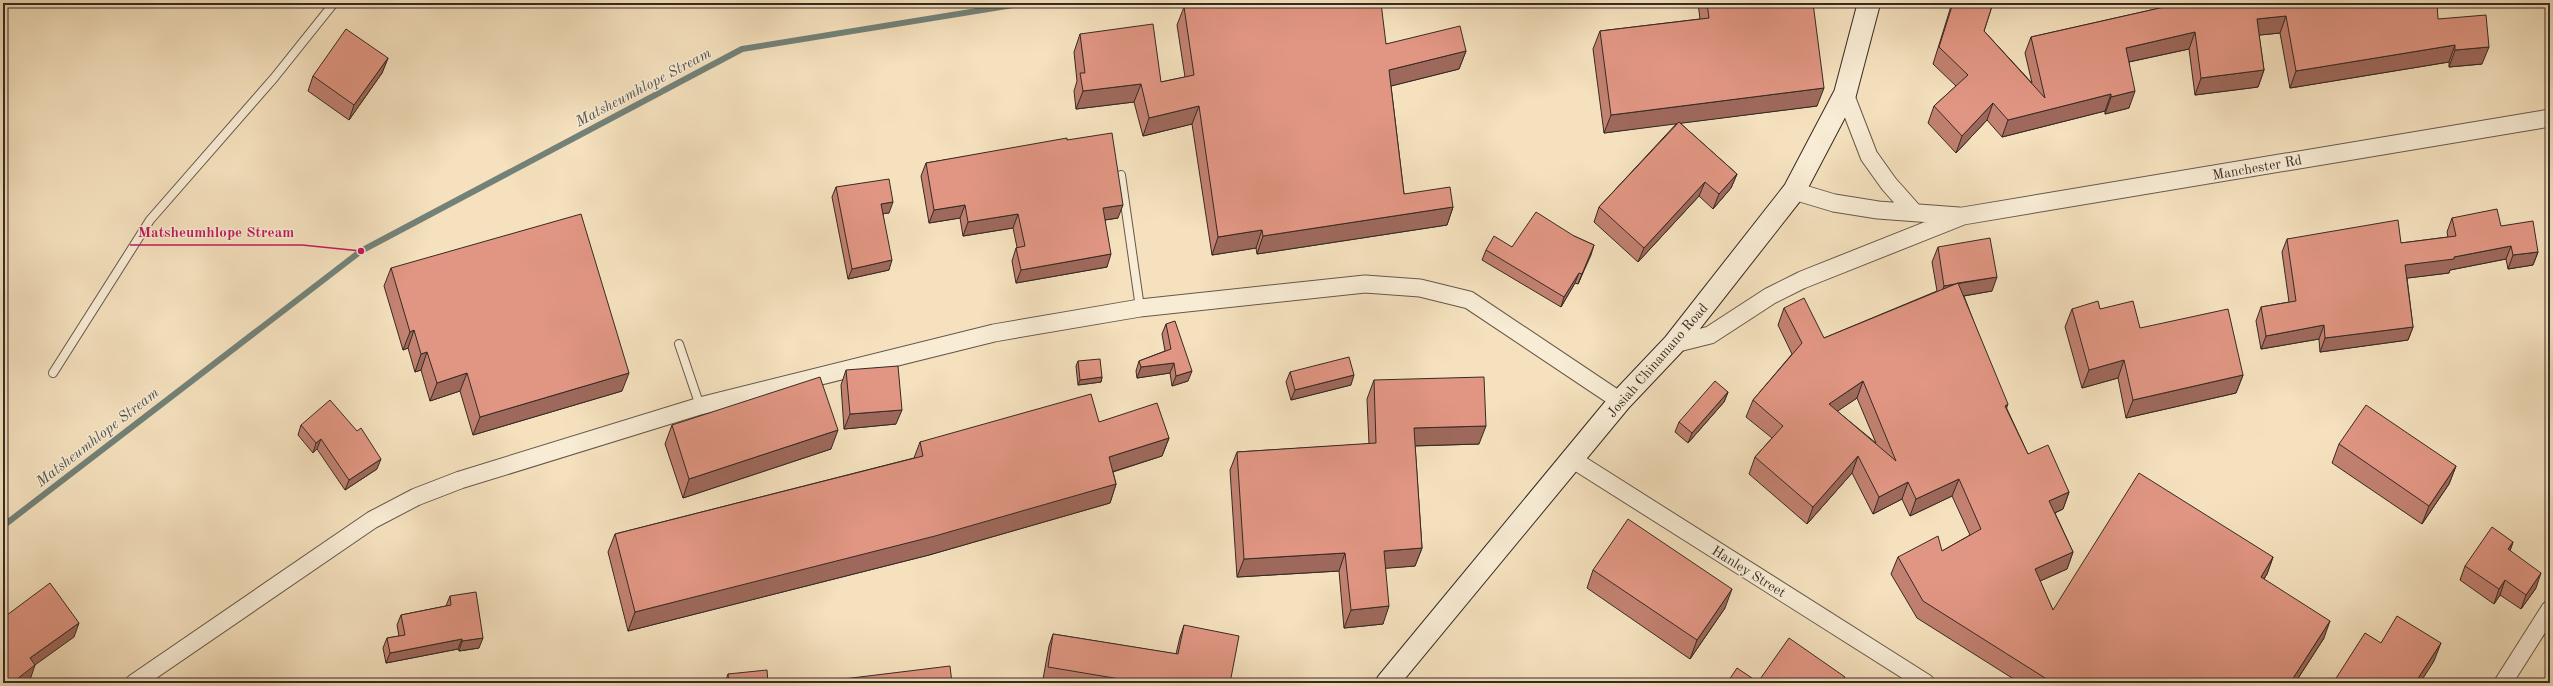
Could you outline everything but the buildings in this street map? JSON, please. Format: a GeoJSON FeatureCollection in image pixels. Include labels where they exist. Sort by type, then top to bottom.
{"type":"FeatureCollection","features":[{"type":"Feature","properties":{"kind":"street","name":"Josiah Chinamano Road"},"geometry":{"type":"LineString","coordinates":[[1387,683],[1620,401],[1674,344],[1794,192],[1845,94],[1868,3]]}},
{"type":"Feature","properties":{"kind":"street"},"geometry":{"type":"LineString","coordinates":[[1845,94],[1869,156],[1889,184],[1913,211]]}},
{"type":"Feature","properties":{"kind":"street","name":"Manchester Rd"},"geometry":{"type":"LineString","coordinates":[[1963,216],[2550,118]]}},
{"type":"Feature","properties":{"kind":"street"},"geometry":{"type":"LineString","coordinates":[[1794,192],[1834,203],[1878,210],[1913,211],[1963,216]]}},
{"type":"Feature","properties":{"kind":"street"},"geometry":{"type":"LineString","coordinates":[[1674,344],[1710,335],[1770,296],[1802,280],[1963,216]]}},
{"type":"Feature","properties":{"kind":"street"},"geometry":{"type":"LineString","coordinates":[[134,683],[372,520],[416,497],[460,480],[700,406],[994,333],[1140,308],[1365,284],[1420,288],[1469,300],[1620,401]]}},
{"type":"Feature","properties":{"kind":"street","name":"Hanley Street"},"geometry":{"type":"LineString","coordinates":[[1572,459],[1926,683]]}},
{"type":"Feature","properties":{"kind":"street"},"geometry":{"type":"LineString","coordinates":[[2503,683],[2550,609]]}},
{"type":"Feature","properties":{"kind":"lane"},"geometry":{"type":"LineString","coordinates":[[53,373],[150,220],[274,78],[334,3]]}},
{"type":"Feature","properties":{"kind":"lane"},"geometry":{"type":"LineString","coordinates":[[1121,174],[1140,308]]}},
{"type":"Feature","properties":{"kind":"lane"},"geometry":{"type":"LineString","coordinates":[[679,344],[700,406]]}},
{"type":"Feature","properties":{"kind":"waterway","name":"Matsheumhlope Stream"},"geometry":{"type":"LineString","coordinates":[[3,526],[361,251],[742,49],[1026,3]]}},
{"type":"Feature","properties":{"kind":"place","name":"Matsheumhlope Stream"},"geometry":{"type":"Point","coordinates":[361,251]}}]}
